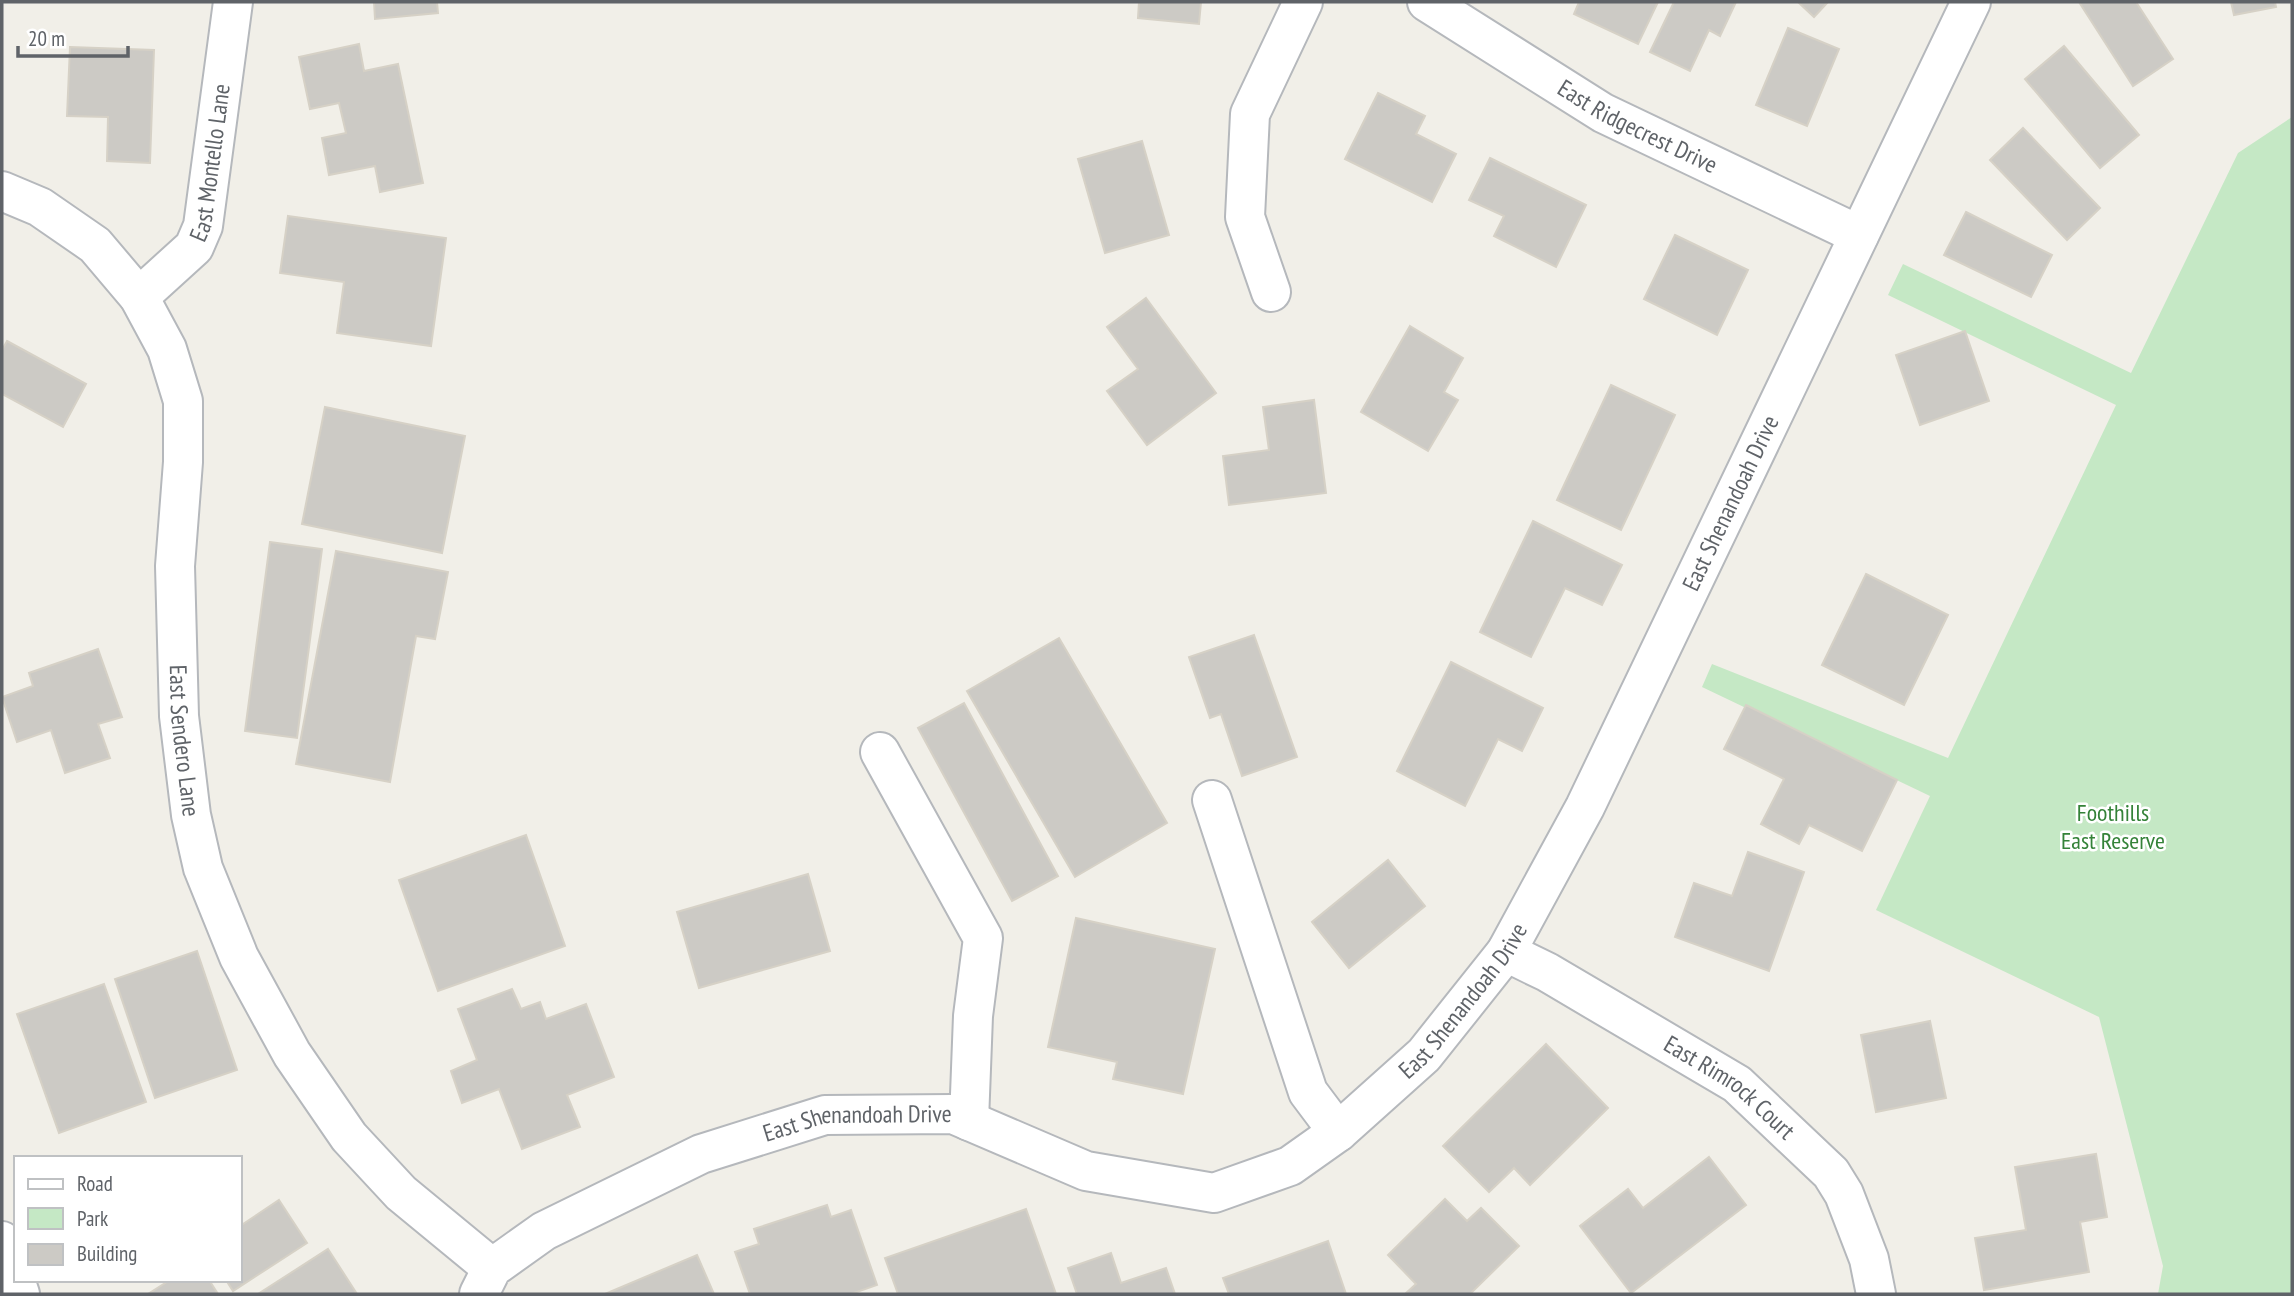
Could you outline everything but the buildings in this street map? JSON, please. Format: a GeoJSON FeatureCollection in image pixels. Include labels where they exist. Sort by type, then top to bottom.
{"type":"FeatureCollection","features":[{"type":"Feature","properties":{"kind":"street","name":"East Montello Lane"},"geometry":{"type":"LineString","coordinates":[[139,298],[194,247],[203,226],[233,2]]}},
{"type":"Feature","properties":{"kind":"street"},"geometry":{"type":"LineString","coordinates":[[1271,292],[1245,217],[1250,114],[1303,2]]}},
{"type":"Feature","properties":{"kind":"street","name":"East Ridgecrest Drive"},"geometry":{"type":"LineString","coordinates":[[1427,2],[1603,113],[1859,235]]}},
{"type":"Feature","properties":{"kind":"street","name":"East Shenandoah Drive"},"geometry":{"type":"LineString","coordinates":[[485,1281],[544,1231],[701,1154],[825,1115],[953,1114],[1086,1171],[1214,1193],[1290,1166],[1338,1132],[1424,1055],[1506,952],[1586,807],[1971,2]]}},
{"type":"Feature","properties":{"kind":"street","name":"East Sendero Lane"},"geometry":{"type":"LineString","coordinates":[[2,191],[40,206],[95,245],[139,298],[167,349],[183,401],[183,462],[175,566],[179,716],[191,815],[203,868],[239,957],[292,1054],[349,1137],[485,1281]]}},
{"type":"Feature","properties":{"kind":"street"},"geometry":{"type":"LineString","coordinates":[[880,752],[983,938],[973,1016],[969,1121]]}},
{"type":"Feature","properties":{"kind":"street"},"geometry":{"type":"LineString","coordinates":[[1212,800],[1308,1092],[1338,1132]]}},
{"type":"Feature","properties":{"kind":"street","name":"East Rimrock Court"},"geometry":{"type":"LineString","coordinates":[[1506,952],[1547,972],[1737,1084],[1831,1173],[1844,1194],[1869,1259],[1876,1294]]}},
{"type":"Feature","properties":{"kind":"street"},"geometry":{"type":"LineString","coordinates":[[2,1241],[14,1276]]}},
{"type":"Feature","properties":{"kind":"green space","name":"Foothills East Reserve"},"geometry":{"type":"Polygon","coordinates":[[[2292,117],[2292,1294],[2158,1294],[2163,1266],[2099,1017],[1876,910],[1930,796],[1702,687],[1712,664],[1948,758],[2116,405],[1888,295],[1903,264],[2131,373],[2238,153],[2292,117]]]}}]}
